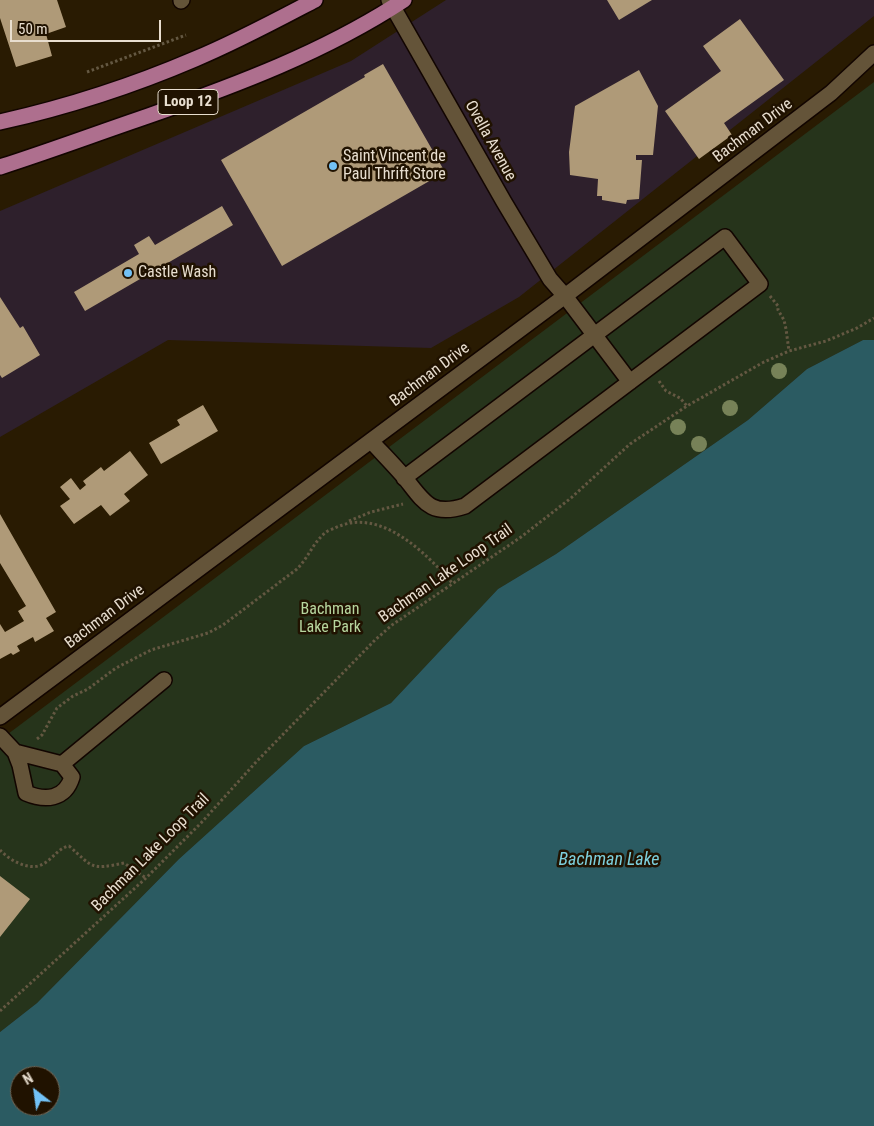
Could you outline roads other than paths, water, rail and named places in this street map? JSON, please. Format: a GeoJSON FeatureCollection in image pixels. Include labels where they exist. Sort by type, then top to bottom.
{"type":"FeatureCollection","features":[{"type":"Feature","properties":{"kind":"main road","name":"Loop 12"},"geometry":{"type":"LineString","coordinates":[[6,120],[116,90],[187,62],[256,31],[315,0]]}},
{"type":"Feature","properties":{"kind":"main road","name":"Loop 12"},"geometry":{"type":"LineString","coordinates":[[0,167],[190,101],[277,67],[337,39],[395,2]]}},
{"type":"Feature","properties":{"kind":"main road"},"geometry":{"type":"LineString","coordinates":[[0,130],[6,120]]}},
{"type":"Feature","properties":{"kind":"street","name":"Ovella Avenue"},"geometry":{"type":"LineString","coordinates":[[395,2],[504,202],[550,279],[630,382]]}},
{"type":"Feature","properties":{"kind":"street","name":"Bachman Drive"},"geometry":{"type":"LineString","coordinates":[[0,717],[565,296],[832,93],[874,53]]}},
{"type":"Feature","properties":{"kind":"street"},"geometry":{"type":"LineString","coordinates":[[371,441],[422,500],[432,507],[454,510],[465,506],[760,284],[725,237],[404,478]]}},
{"type":"Feature","properties":{"kind":"street"},"geometry":{"type":"LineString","coordinates":[[62,764],[164,680]]}},
{"type":"Feature","properties":{"kind":"street"},"geometry":{"type":"LineString","coordinates":[[0,736],[15,752],[26,793],[40,798],[59,795],[70,785],[72,777],[62,764],[15,752]]}},
{"type":"Feature","properties":{"kind":"water","name":"Bachman Lake"},"geometry":{"type":"Polygon","coordinates":[[[863,340],[874,340],[874,1126],[0,1126],[0,1032],[37,1003],[179,859],[304,746],[391,703],[498,589],[556,554],[748,420],[807,369],[863,340]]]}},
{"type":"Feature","properties":{"kind":"place","name":"Saint Vincent de Paul Thrift Store"},"geometry":{"type":"Point","coordinates":[333,166]}},
{"type":"Feature","properties":{"kind":"place","name":"Castle Wash"},"geometry":{"type":"Point","coordinates":[128,273]}},
{"type":"Feature","properties":{"kind":"park label","name":"Bachman Lake Park"},"geometry":{"type":"Point","coordinates":[330,619]}}]}
